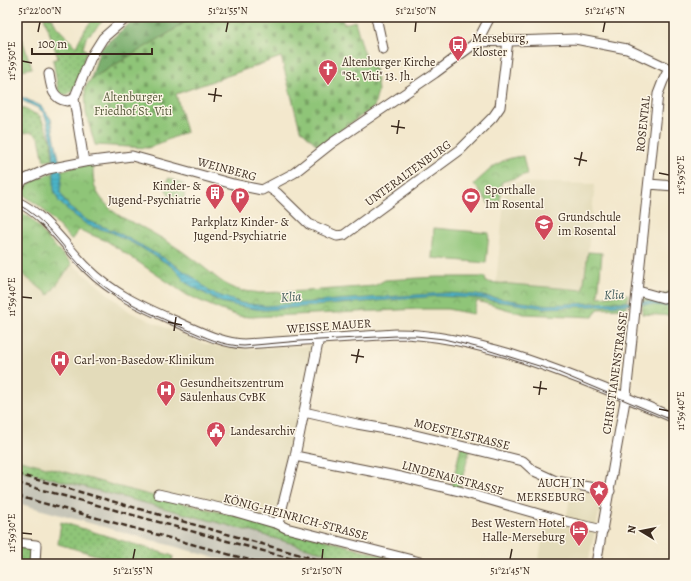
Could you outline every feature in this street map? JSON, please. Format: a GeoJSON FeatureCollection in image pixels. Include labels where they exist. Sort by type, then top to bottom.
{"type":"FeatureCollection","features":[{"type":"Feature","properties":{"kind":"street"},"geometry":{"type":"LineString","coordinates":[[84,162],[74,99],[91,57],[103,38],[127,17]]}},
{"type":"Feature","properties":{"kind":"street"},"geometry":{"type":"LineString","coordinates":[[376,17],[383,49]]}},
{"type":"Feature","properties":{"kind":"street"},"geometry":{"type":"LineString","coordinates":[[477,42],[490,17]]}},
{"type":"Feature","properties":{"kind":"street"},"geometry":{"type":"LineString","coordinates":[[477,42],[576,39],[627,49],[672,70]]}},
{"type":"Feature","properties":{"kind":"street","name":"UNTERALTENBURG"},"geometry":{"type":"LineString","coordinates":[[268,187],[277,193],[310,224],[337,236],[344,235],[460,150],[493,117],[500,107],[508,40]]}},
{"type":"Feature","properties":{"kind":"street","name":"WEINBERG"},"geometry":{"type":"LineString","coordinates":[[17,188],[23,180],[48,169],[84,162],[132,156],[240,186],[262,190],[294,173],[332,143],[477,42]]}},
{"type":"Feature","properties":{"kind":"street","name":"ROSENTAL"},"geometry":{"type":"LineString","coordinates":[[649,184],[658,94],[663,81],[672,70]]}},
{"type":"Feature","properties":{"kind":"street"},"geometry":{"type":"LineString","coordinates":[[49,74],[52,91],[56,97],[67,101],[74,99]]}},
{"type":"Feature","properties":{"kind":"street"},"geometry":{"type":"LineString","coordinates":[[649,184],[674,186]]}},
{"type":"Feature","properties":{"kind":"street","name":"CHRISTIANENSTRASSE"},"geometry":{"type":"LineString","coordinates":[[596,564],[626,397],[649,184]]}},
{"type":"Feature","properties":{"kind":"street","name":"WEISSE MAUER"},"geometry":{"type":"LineString","coordinates":[[17,202],[40,217],[95,275],[120,294],[140,306],[210,336],[231,343],[244,344],[319,338],[412,334],[451,339],[484,347],[556,369],[674,418]]}},
{"type":"Feature","properties":{"kind":"street"},"geometry":{"type":"LineString","coordinates":[[638,293],[663,298],[674,294]]}},
{"type":"Feature","properties":{"kind":"street"},"geometry":{"type":"LineString","coordinates":[[278,524],[295,456],[319,338]]}},
{"type":"Feature","properties":{"kind":"street","name":"MOESTELSTRASSE"},"geometry":{"type":"LineString","coordinates":[[304,412],[357,424],[403,432],[523,461],[534,471],[556,481],[610,491]]}},
{"type":"Feature","properties":{"kind":"street","name":"LINDENAUSTRASSE"},"geometry":{"type":"LineString","coordinates":[[295,456],[401,477],[459,491],[563,521],[603,530]]}},
{"type":"Feature","properties":{"kind":"street","name":"KÖNIG-HEINRICH-STRASSE"},"geometry":{"type":"LineString","coordinates":[[158,494],[233,511],[278,524],[286,528],[428,564]]}},
{"type":"Feature","properties":{"kind":"street"},"geometry":{"type":"LineString","coordinates":[[17,543],[36,546],[35,564]]}},
{"type":"Feature","properties":{"kind":"shaded area","name":"Grundschule im Rosental"},"geometry":{"type":"Polygon","coordinates":[[[506,182],[595,184],[584,291],[496,283],[506,182]]]}},
{"type":"Feature","properties":{"kind":"shaded area"},"geometry":{"type":"Polygon","coordinates":[[[17,210],[28,215],[72,264],[130,312],[209,345],[238,349],[312,346],[317,349],[276,527],[17,459],[17,210]]]}},
{"type":"Feature","properties":{"kind":"shaded area"},"geometry":{"type":"Polygon","coordinates":[[[17,469],[253,532],[362,564],[238,564],[17,503],[17,469]]]}},
{"type":"Feature","properties":{"kind":"shaded area"},"geometry":{"type":"Polygon","coordinates":[[[572,488],[603,493],[588,564],[538,564],[546,519],[565,523],[572,488]]]}},
{"type":"Feature","properties":{"kind":"green space"},"geometry":{"type":"Polygon","coordinates":[[[44,17],[52,17],[56,26],[76,47],[90,22],[97,17],[107,17],[86,38],[83,48],[87,51],[74,89],[67,95],[60,93],[58,88],[53,60],[58,58],[44,17]]]}},
{"type":"Feature","properties":{"kind":"green space"},"geometry":{"type":"Polygon","coordinates":[[[137,17],[193,17],[169,33],[91,79],[100,49],[137,17]]]}},
{"type":"Feature","properties":{"kind":"green space","name":"Altenburger Friedhof St. Viti"},"geometry":{"type":"Polygon","coordinates":[[[193,17],[263,17],[266,24],[283,17],[341,17],[344,24],[355,21],[367,63],[372,61],[375,68],[378,91],[374,107],[318,146],[300,129],[281,57],[176,94],[186,132],[148,148],[95,145],[86,113],[85,88],[91,79],[169,33],[193,17]]]}},
{"type":"Feature","properties":{"kind":"green space"},"geometry":{"type":"Polygon","coordinates":[[[17,25],[32,68],[17,71],[17,25]]]}},
{"type":"Feature","properties":{"kind":"green space"},"geometry":{"type":"Polygon","coordinates":[[[17,106],[40,116],[51,140],[53,160],[44,161],[39,138],[32,132],[23,133],[17,118],[17,106]]]}},
{"type":"Feature","properties":{"kind":"green space"},"geometry":{"type":"Polygon","coordinates":[[[523,156],[527,174],[502,182],[500,201],[489,204],[474,184],[501,162],[523,156]]]}},
{"type":"Feature","properties":{"kind":"green space"},"geometry":{"type":"Polygon","coordinates":[[[93,163],[93,176],[96,190],[110,209],[121,217],[167,242],[224,283],[238,290],[259,293],[307,291],[374,286],[385,280],[437,277],[485,277],[486,282],[583,290],[588,252],[602,253],[598,297],[628,294],[627,308],[598,309],[593,317],[524,314],[477,301],[473,314],[447,309],[420,309],[250,317],[239,316],[187,295],[107,241],[79,230],[71,240],[41,207],[25,196],[24,190],[36,179],[45,175],[93,163]]]}},
{"type":"Feature","properties":{"kind":"green space"},"geometry":{"type":"Polygon","coordinates":[[[169,178],[185,185],[184,202],[174,204],[164,186],[169,178]]]}},
{"type":"Feature","properties":{"kind":"green space"},"geometry":{"type":"Polygon","coordinates":[[[17,210],[33,221],[72,264],[49,295],[17,270],[17,210]]]}},
{"type":"Feature","properties":{"kind":"green space"},"geometry":{"type":"Polygon","coordinates":[[[434,228],[489,233],[486,263],[432,258],[434,228]]]}},
{"type":"Feature","properties":{"kind":"green space"},"geometry":{"type":"Polygon","coordinates":[[[674,290],[674,316],[642,314],[644,291],[657,297],[674,290]]]}},
{"type":"Feature","properties":{"kind":"green space"},"geometry":{"type":"Polygon","coordinates":[[[461,446],[470,449],[459,491],[451,489],[461,446]]]}},
{"type":"Feature","properties":{"kind":"green space"},"geometry":{"type":"Polygon","coordinates":[[[17,459],[146,494],[268,524],[414,564],[362,564],[253,532],[17,469],[17,459]]]}},
{"type":"Feature","properties":{"kind":"green space"},"geometry":{"type":"Polygon","coordinates":[[[61,522],[173,556],[172,564],[127,564],[58,544],[61,522]]]}},
{"type":"Feature","properties":{"kind":"green space"},"geometry":{"type":"Polygon","coordinates":[[[17,543],[36,545],[35,564],[17,564],[17,543]]]}},
{"type":"Feature","properties":{"kind":"water"},"geometry":{"type":"Polygon","coordinates":[[[17,95],[41,106],[51,119],[62,175],[60,192],[70,208],[88,221],[115,231],[164,258],[196,279],[210,292],[241,303],[266,306],[447,293],[476,295],[542,305],[644,301],[674,304],[674,307],[644,304],[543,308],[475,298],[438,296],[265,310],[221,302],[186,283],[171,266],[140,247],[113,233],[87,225],[59,202],[54,190],[52,140],[46,119],[43,112],[17,98],[17,95]]]}},
{"type":"Feature","properties":{"kind":"tram line"},"geometry":{"type":"LineString","coordinates":[[17,204],[27,209],[44,223],[80,265],[117,295],[143,310],[214,340],[236,346],[244,346],[300,341],[396,336],[416,336],[444,339],[484,349],[555,371],[674,421]]}},
{"type":"Feature","properties":{"kind":"railway"},"geometry":{"type":"LineString","coordinates":[[17,474],[332,564]]}},
{"type":"Feature","properties":{"kind":"railway"},"geometry":{"type":"LineString","coordinates":[[17,483],[307,563]]}},
{"type":"Feature","properties":{"kind":"railway"},"geometry":{"type":"LineString","coordinates":[[17,496],[264,564]]}},
{"type":"Feature","properties":{"kind":"place","name":"Merseburg, Kloster"},"geometry":{"type":"Point","coordinates":[458,62]}},
{"type":"Feature","properties":{"kind":"place","name":"Altenburger Kirche \"St. Viti\" 13. Jh."},"geometry":{"type":"Point","coordinates":[328,86]}},
{"type":"Feature","properties":{"kind":"place","name":"Kinder- & Jugend-Psychiatrie"},"geometry":{"type":"Point","coordinates":[215,210]}},
{"type":"Feature","properties":{"kind":"place","name":"Parkplatz Kinder- & Jugend-Psychiatrie"},"geometry":{"type":"Point","coordinates":[240,214]}},
{"type":"Feature","properties":{"kind":"place","name":"Sporthalle Im Rosental"},"geometry":{"type":"Point","coordinates":[471,214]}},
{"type":"Feature","properties":{"kind":"place","name":"Grundschule im Rosental"},"geometry":{"type":"Point","coordinates":[544,241]}},
{"type":"Feature","properties":{"kind":"place","name":"Carl-von-Basedow-Klinikum"},"geometry":{"type":"Point","coordinates":[60,377]}},
{"type":"Feature","properties":{"kind":"place","name":"Gesundheitszentrum Säulenhaus CvBK"},"geometry":{"type":"Point","coordinates":[166,407]}},
{"type":"Feature","properties":{"kind":"place","name":"Landesarchiv"},"geometry":{"type":"Point","coordinates":[216,448]}},
{"type":"Feature","properties":{"kind":"place","name":"AUCH IN MERSEBURG"},"geometry":{"type":"Point","coordinates":[599,507]}},
{"type":"Feature","properties":{"kind":"place","name":"Best Western Hotel Halle-Merseburg"},"geometry":{"type":"Point","coordinates":[579,547]}},
{"type":"Feature","properties":{"kind":"water label","name":"Klia"},"geometry":{"type":"Point","coordinates":[614,294]}},
{"type":"Feature","properties":{"kind":"water label","name":"Klia"},"geometry":{"type":"Point","coordinates":[291,296]}}]}
